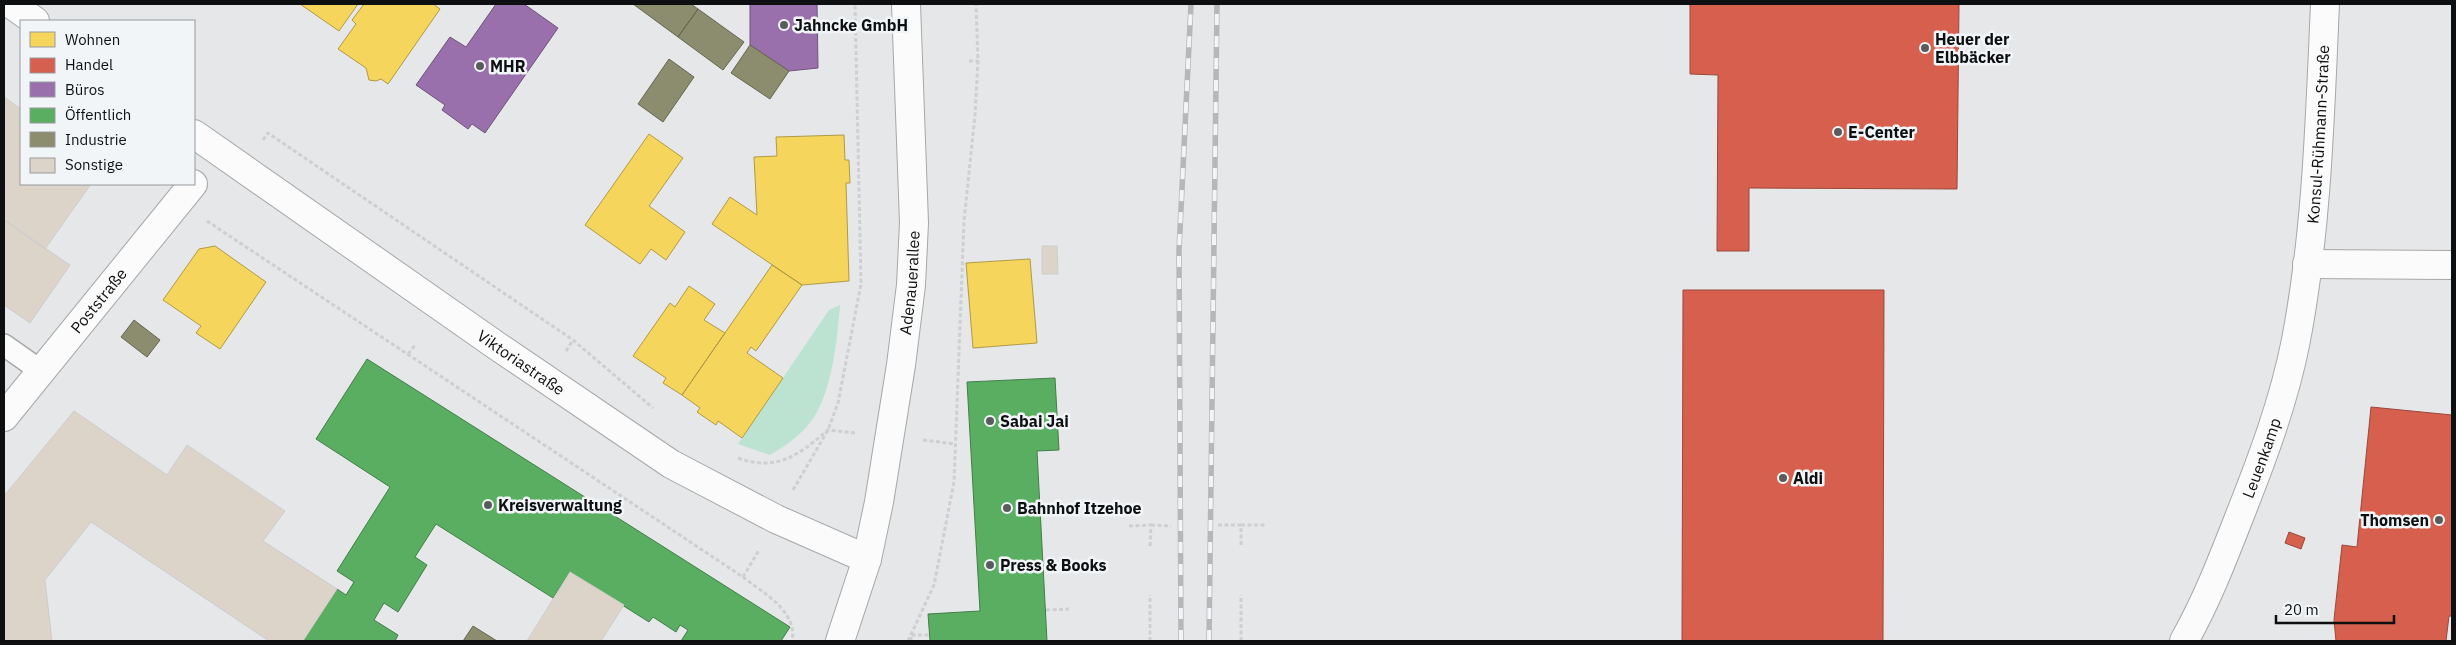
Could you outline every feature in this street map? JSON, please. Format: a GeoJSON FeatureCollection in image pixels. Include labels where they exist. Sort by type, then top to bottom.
{"type":"FeatureCollection","features":[{"type":"Feature","properties":{"kind":"street"},"geometry":{"type":"LineString","coordinates":[[11,4],[34,20]]}},
{"type":"Feature","properties":{"kind":"street","name":"Adenauerallee"},"geometry":{"type":"LineString","coordinates":[[840,641],[867,559],[879,502],[911,285],[914,223],[906,4]]}},
{"type":"Feature","properties":{"kind":"street","name":"Konsul-Rühmann-Straße"},"geometry":{"type":"LineString","coordinates":[[2308,264],[2321,109],[2325,4]]}},
{"type":"Feature","properties":{"kind":"street","name":"Viktoriastraße"},"geometry":{"type":"LineString","coordinates":[[195,135],[497,346],[671,464],[776,519],[867,559]]}},
{"type":"Feature","properties":{"kind":"street","name":"Poststraße"},"geometry":{"type":"LineString","coordinates":[[195,181],[219,152]]}},
{"type":"Feature","properties":{"kind":"street","name":"Poststraße"},"geometry":{"type":"LineString","coordinates":[[4,417],[191,185]]}},
{"type":"Feature","properties":{"kind":"street"},"geometry":{"type":"LineString","coordinates":[[2308,264],[2452,265]]}},
{"type":"Feature","properties":{"kind":"street","name":"Leuenkamp"},"geometry":{"type":"LineString","coordinates":[[2184,641],[2215,579],[2270,434],[2296,341],[2308,264]]}},
{"type":"Feature","properties":{"kind":"lane"},"geometry":{"type":"LineString","coordinates":[[4,345],[41,371]]}},
{"type":"Feature","properties":{"kind":"path"},"geometry":{"type":"LineString","coordinates":[[828,430],[838,404],[861,284],[855,4]]}},
{"type":"Feature","properties":{"kind":"path"},"geometry":{"type":"LineString","coordinates":[[910,641],[934,585],[954,482],[964,222],[975,115],[978,61],[976,4]]}},
{"type":"Feature","properties":{"kind":"path"},"geometry":{"type":"LineString","coordinates":[[969,60],[978,61]]}},
{"type":"Feature","properties":{"kind":"path"},"geometry":{"type":"LineString","coordinates":[[564,354],[573,340]]}},
{"type":"Feature","properties":{"kind":"path"},"geometry":{"type":"LineString","coordinates":[[408,354],[416,344]]}},
{"type":"Feature","properties":{"kind":"path"},"geometry":{"type":"LineString","coordinates":[[1218,525],[1265,525]]}},
{"type":"Feature","properties":{"kind":"path"},"geometry":{"type":"LineString","coordinates":[[1241,525],[1241,546]]}},
{"type":"Feature","properties":{"kind":"path"},"geometry":{"type":"LineString","coordinates":[[1129,526],[1171,526]]}},
{"type":"Feature","properties":{"kind":"path"},"geometry":{"type":"LineString","coordinates":[[1150,547],[1151,526]]}},
{"type":"Feature","properties":{"kind":"path"},"geometry":{"type":"LineString","coordinates":[[743,577],[781,606],[792,626],[792,641]]}},
{"type":"Feature","properties":{"kind":"path"},"geometry":{"type":"LineString","coordinates":[[1150,595],[1150,641]]}},
{"type":"Feature","properties":{"kind":"path"},"geometry":{"type":"LineString","coordinates":[[1241,595],[1241,641]]}},
{"type":"Feature","properties":{"kind":"path"},"geometry":{"type":"LineString","coordinates":[[1046,610],[1069,609]]}},
{"type":"Feature","properties":{"kind":"path"},"geometry":{"type":"LineString","coordinates":[[911,635],[930,634]]}},
{"type":"Feature","properties":{"kind":"green space"},"geometry":{"type":"Polygon","coordinates":[[[840,305],[835,351],[828,383],[817,412],[809,424],[791,441],[770,455],[738,444],[829,310],[840,305]]]}},
{"type":"Feature","properties":{"kind":"building: Wohnen"},"geometry":{"type":"Polygon","coordinates":[[[300,4],[358,4],[339,31],[300,4]]]}},
{"type":"Feature","properties":{"kind":"building: Wohnen"},"geometry":{"type":"Polygon","coordinates":[[[364,4],[433,4],[440,9],[388,84],[381,79],[376,81],[369,80],[366,68],[338,49],[356,24],[352,20],[364,4]]]}},
{"type":"Feature","properties":{"kind":"building: Wohnen"},"geometry":{"type":"Polygon","coordinates":[[[649,134],[683,158],[649,206],[685,232],[666,260],[651,249],[640,264],[585,225],[649,134]]]}},
{"type":"Feature","properties":{"kind":"building: Wohnen"},"geometry":{"type":"Polygon","coordinates":[[[844,135],[845,160],[849,160],[850,183],[846,183],[849,281],[802,285],[712,224],[730,197],[757,215],[754,157],[777,156],[776,137],[844,135]]]}},
{"type":"Feature","properties":{"kind":"building: Wohnen"},"geometry":{"type":"Polygon","coordinates":[[[215,246],[266,282],[220,349],[196,333],[201,326],[163,300],[199,249],[215,246]]]}},
{"type":"Feature","properties":{"kind":"building: Wohnen"},"geometry":{"type":"Polygon","coordinates":[[[1030,259],[1037,343],[973,348],[966,263],[1030,259]]]}},
{"type":"Feature","properties":{"kind":"building: Wohnen"},"geometry":{"type":"Polygon","coordinates":[[[772,265],[802,285],[756,351],[751,347],[747,353],[783,378],[742,438],[718,421],[716,425],[697,412],[700,408],[682,395],[772,265]]]}},
{"type":"Feature","properties":{"kind":"building: Wohnen"},"geometry":{"type":"Polygon","coordinates":[[[689,286],[715,304],[704,320],[725,333],[682,395],[663,383],[666,378],[633,356],[670,303],[675,307],[689,286]]]}},
{"type":"Feature","properties":{"kind":"building: Handel","name":"E-Center"},"geometry":{"type":"Polygon","coordinates":[[[1690,4],[1959,4],[1957,189],[1749,188],[1749,251],[1717,251],[1718,75],[1690,74],[1690,4]]]}},
{"type":"Feature","properties":{"kind":"building: Handel","name":"Aldi"},"geometry":{"type":"Polygon","coordinates":[[[1683,290],[1884,290],[1883,641],[1682,641],[1683,290]]]}},
{"type":"Feature","properties":{"kind":"building: Handel"},"geometry":{"type":"Polygon","coordinates":[[[2371,407],[2452,415],[2452,616],[2449,616],[2446,641],[2336,641],[2334,620],[2342,545],[2357,547],[2371,407]]]}},
{"type":"Feature","properties":{"kind":"building: Handel"},"geometry":{"type":"Polygon","coordinates":[[[2289,532],[2305,538],[2301,549],[2285,543],[2289,532]]]}},
{"type":"Feature","properties":{"kind":"building: Büros","name":"MHR"},"geometry":{"type":"Polygon","coordinates":[[[496,4],[524,4],[558,28],[485,133],[472,124],[468,129],[442,110],[445,105],[416,85],[450,37],[466,47],[496,4]]]}},
{"type":"Feature","properties":{"kind":"building: Büros","name":"Jahncke GmbH"},"geometry":{"type":"Polygon","coordinates":[[[750,4],[817,4],[818,68],[789,71],[750,45],[750,4]]]}},
{"type":"Feature","properties":{"kind":"building: Öffentlich","name":"Kreisverwaltung"},"geometry":{"type":"Polygon","coordinates":[[[367,359],[790,627],[781,641],[681,641],[688,630],[680,625],[676,632],[653,617],[649,622],[570,572],[553,598],[436,524],[415,557],[427,565],[398,612],[384,603],[374,620],[398,635],[395,641],[303,641],[337,589],[346,595],[354,582],[337,571],[390,487],[316,439],[367,359]]]}},
{"type":"Feature","properties":{"kind":"building: Öffentlich","name":"Bahnhof Itzehoe"},"geometry":{"type":"Polygon","coordinates":[[[1055,378],[1059,450],[1037,451],[1047,641],[930,641],[928,614],[980,611],[967,382],[1055,378]]]}},
{"type":"Feature","properties":{"kind":"building: Industrie"},"geometry":{"type":"Polygon","coordinates":[[[633,4],[691,4],[698,9],[678,37],[633,4]]]}},
{"type":"Feature","properties":{"kind":"building: Industrie"},"geometry":{"type":"Polygon","coordinates":[[[698,9],[744,42],[723,70],[678,37],[698,9]]]}},
{"type":"Feature","properties":{"kind":"building: Industrie"},"geometry":{"type":"Polygon","coordinates":[[[750,45],[789,71],[770,99],[731,73],[750,45]]]}},
{"type":"Feature","properties":{"kind":"building: Industrie"},"geometry":{"type":"Polygon","coordinates":[[[669,59],[694,77],[663,122],[638,104],[669,59]]]}},
{"type":"Feature","properties":{"kind":"building: Industrie"},"geometry":{"type":"Polygon","coordinates":[[[134,320],[160,340],[147,357],[121,337],[134,320]]]}},
{"type":"Feature","properties":{"kind":"building: Industrie"},"geometry":{"type":"Polygon","coordinates":[[[473,626],[497,641],[463,641],[473,626]]]}},
{"type":"Feature","properties":{"kind":"building: Sonstige"},"geometry":{"type":"Polygon","coordinates":[[[4,97],[20,108],[20,185],[90,185],[45,249],[4,220],[4,97]]]}},
{"type":"Feature","properties":{"kind":"building: Sonstige"},"geometry":{"type":"Polygon","coordinates":[[[4,220],[70,265],[30,323],[4,305],[4,220]]]}},
{"type":"Feature","properties":{"kind":"building: Sonstige"},"geometry":{"type":"Polygon","coordinates":[[[1042,246],[1057,246],[1058,274],[1042,274],[1042,246]]]}},
{"type":"Feature","properties":{"kind":"building: Sonstige"},"geometry":{"type":"Polygon","coordinates":[[[74,411],[167,475],[187,445],[285,511],[263,541],[337,589],[303,641],[269,641],[91,522],[45,580],[52,641],[4,641],[4,496],[74,411]]]}},
{"type":"Feature","properties":{"kind":"building: Sonstige"},"geometry":{"type":"Polygon","coordinates":[[[570,572],[624,605],[601,641],[527,641],[570,572]]]}},
{"type":"Feature","properties":{"kind":"railway"},"geometry":{"type":"LineString","coordinates":[[1181,641],[1179,250],[1191,4]]}},
{"type":"Feature","properties":{"kind":"railway"},"geometry":{"type":"LineString","coordinates":[[1209,641],[1217,4]]}},
{"type":"Feature","properties":{"kind":"place","name":"Jahncke GmbH"},"geometry":{"type":"Point","coordinates":[784,25]}},
{"type":"Feature","properties":{"kind":"place","name":"Heuer der Elbbäcker"},"geometry":{"type":"Point","coordinates":[1925,48]}},
{"type":"Feature","properties":{"kind":"place","name":"MHR"},"geometry":{"type":"Point","coordinates":[480,66]}},
{"type":"Feature","properties":{"kind":"place","name":"E-Center"},"geometry":{"type":"Point","coordinates":[1838,132]}},
{"type":"Feature","properties":{"kind":"place","name":"Sabai Jai"},"geometry":{"type":"Point","coordinates":[990,421]}},
{"type":"Feature","properties":{"kind":"place","name":"Aldi"},"geometry":{"type":"Point","coordinates":[1783,478]}},
{"type":"Feature","properties":{"kind":"place","name":"Kreisverwaltung"},"geometry":{"type":"Point","coordinates":[488,505]}},
{"type":"Feature","properties":{"kind":"place","name":"Bahnhof Itzehoe"},"geometry":{"type":"Point","coordinates":[1007,508]}},
{"type":"Feature","properties":{"kind":"place","name":"Thomsen"},"geometry":{"type":"Point","coordinates":[2439,520]}},
{"type":"Feature","properties":{"kind":"place","name":"Press & Books"},"geometry":{"type":"Point","coordinates":[990,565]}}]}
